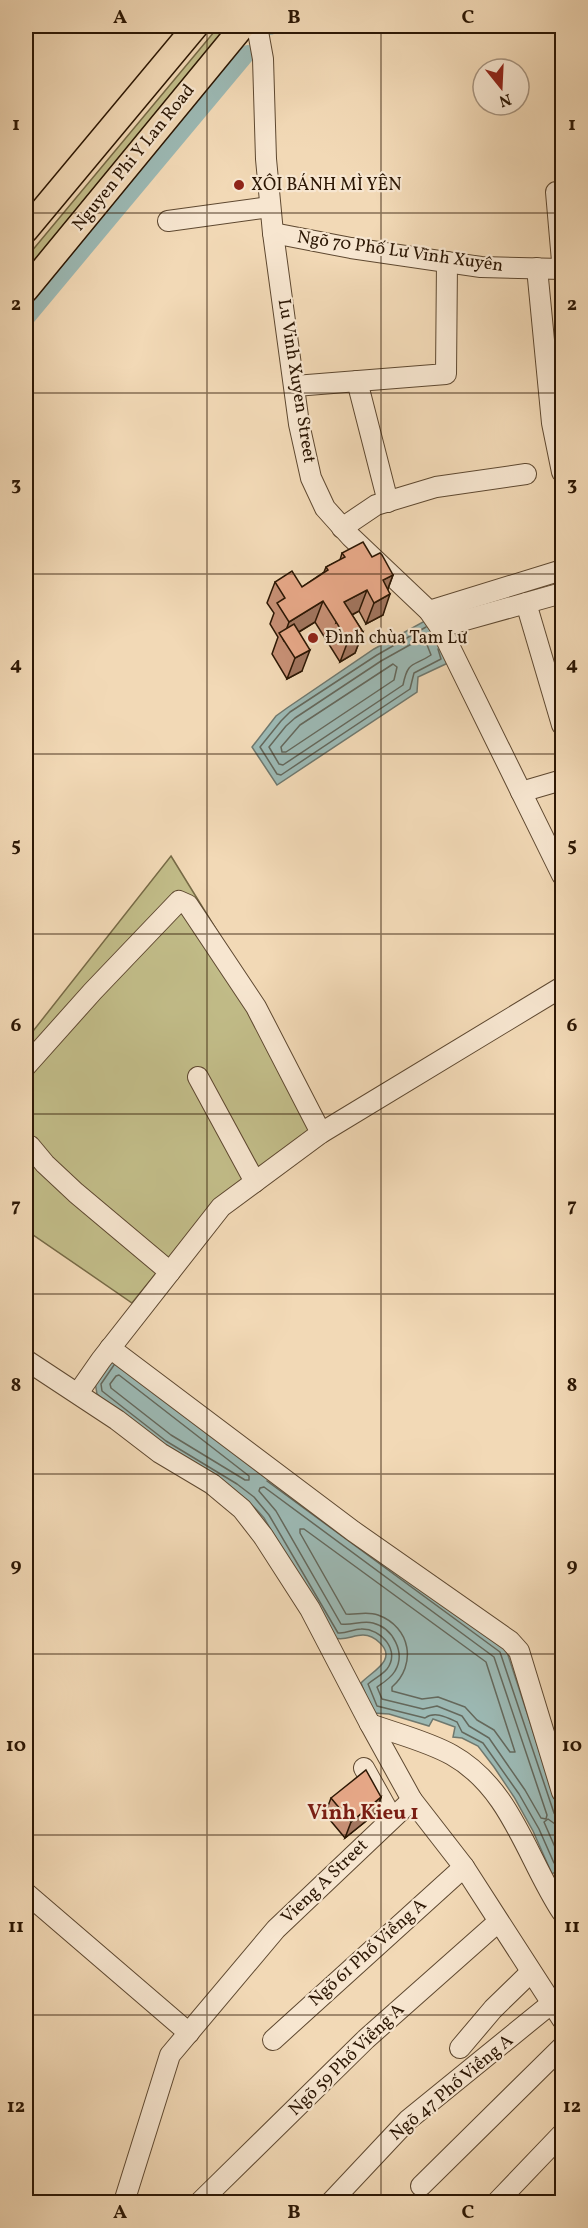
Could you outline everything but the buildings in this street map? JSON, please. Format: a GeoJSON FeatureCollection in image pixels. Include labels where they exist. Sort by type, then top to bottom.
{"type":"FeatureCollection","features":[{"type":"Feature","properties":{"kind":"main road","name":"Nguyen Phi Y Lan Road"},"geometry":{"type":"LineString","coordinates":[[26,230],[196,26]]}},
{"type":"Feature","properties":{"kind":"main road","name":"Nguyen Phi Y Lan Road"},"geometry":{"type":"LineString","coordinates":[[26,290],[243,26]]}},
{"type":"Feature","properties":{"kind":"street","name":"Lu Vinh Xuyen Street"},"geometry":{"type":"LineString","coordinates":[[257,26],[262,59],[266,159],[273,233],[299,424],[311,477],[325,507],[342,528],[429,610],[440,627],[562,875]]}},
{"type":"Feature","properties":{"kind":"street"},"geometry":{"type":"LineString","coordinates":[[562,192],[556,192],[562,261]]}},
{"type":"Feature","properties":{"kind":"street"},"geometry":{"type":"LineString","coordinates":[[168,221],[270,207]]}},
{"type":"Feature","properties":{"kind":"street","name":"Ngõ 70 Phố Lư Vĩnh Xuyên"},"geometry":{"type":"LineString","coordinates":[[273,233],[351,248],[481,267],[562,269]]}},
{"type":"Feature","properties":{"kind":"street"},"geometry":{"type":"LineString","coordinates":[[295,386],[446,374],[447,262]]}},
{"type":"Feature","properties":{"kind":"street"},"geometry":{"type":"LineString","coordinates":[[537,268],[552,423],[562,472]]}},
{"type":"Feature","properties":{"kind":"street"},"geometry":{"type":"LineString","coordinates":[[357,381],[388,502]]}},
{"type":"Feature","properties":{"kind":"street"},"geometry":{"type":"LineString","coordinates":[[342,528],[376,506],[436,487],[526,474]]}},
{"type":"Feature","properties":{"kind":"street"},"geometry":{"type":"LineString","coordinates":[[429,610],[562,570]]}},
{"type":"Feature","properties":{"kind":"street"},"geometry":{"type":"LineString","coordinates":[[440,627],[562,593]]}},
{"type":"Feature","properties":{"kind":"street"},"geometry":{"type":"LineString","coordinates":[[525,603],[562,726]]}},
{"type":"Feature","properties":{"kind":"street"},"geometry":{"type":"LineString","coordinates":[[521,792],[562,780]]}},
{"type":"Feature","properties":{"kind":"street"},"geometry":{"type":"LineString","coordinates":[[26,1066],[93,991],[179,901],[188,905],[256,1007],[321,1133]]}},
{"type":"Feature","properties":{"kind":"street"},"geometry":{"type":"LineString","coordinates":[[78,1393],[105,1354],[221,1207],[321,1133],[562,987]]}},
{"type":"Feature","properties":{"kind":"street"},"geometry":{"type":"LineString","coordinates":[[198,1077],[255,1182]]}},
{"type":"Feature","properties":{"kind":"street"},"geometry":{"type":"LineString","coordinates":[[30,1146],[45,1164],[76,1193],[170,1272]]}},
{"type":"Feature","properties":{"kind":"street"},"geometry":{"type":"LineString","coordinates":[[105,1354],[510,1641],[519,1651],[562,1792]]}},
{"type":"Feature","properties":{"kind":"street"},"geometry":{"type":"LineString","coordinates":[[26,1360],[78,1393],[160,1453],[212,1484],[242,1509],[263,1536],[310,1609],[412,1800],[464,1867],[557,2011]]}},
{"type":"Feature","properties":{"kind":"street"},"geometry":{"type":"LineString","coordinates":[[370,1724],[452,1755],[487,1782],[508,1812],[559,1900]]}},
{"type":"Feature","properties":{"kind":"street"},"geometry":{"type":"LineString","coordinates":[[363,1768],[392,1818]]}},
{"type":"Feature","properties":{"kind":"street","name":"Vieng A Street"},"geometry":{"type":"LineString","coordinates":[[124,2202],[170,2055],[276,1929],[412,1800]]}},
{"type":"Feature","properties":{"kind":"street","name":"Ngõ 61 Phố Viềng A"},"geometry":{"type":"LineString","coordinates":[[273,2040],[464,1867]]}},
{"type":"Feature","properties":{"kind":"street"},"geometry":{"type":"LineString","coordinates":[[26,1893],[189,2032]]}},
{"type":"Feature","properties":{"kind":"street","name":"Ngõ 59 Phố Viềng A"},"geometry":{"type":"LineString","coordinates":[[200,2202],[366,2039],[498,1922]]}},
{"type":"Feature","properties":{"kind":"street"},"geometry":{"type":"LineString","coordinates":[[460,2048],[531,1972]]}},
{"type":"Feature","properties":{"kind":"street","name":"Ngõ 47 Phố Viềng A"},"geometry":{"type":"LineString","coordinates":[[331,2202],[408,2120],[557,2011]]}},
{"type":"Feature","properties":{"kind":"street"},"geometry":{"type":"LineString","coordinates":[[421,2186],[562,2047]]}},
{"type":"Feature","properties":{"kind":"street"},"geometry":{"type":"LineString","coordinates":[[497,2202],[562,2134]]}},
{"type":"Feature","properties":{"kind":"shaded area"},"geometry":{"type":"Polygon","coordinates":[[[219,26],[234,26],[26,276],[26,258],[219,26]]]}},
{"type":"Feature","properties":{"kind":"shaded area"},"geometry":{"type":"Polygon","coordinates":[[[171,856],[256,994],[326,1121],[195,1225],[132,1303],[26,1230],[26,1040],[171,856]]]}},
{"type":"Feature","properties":{"kind":"water"},"geometry":{"type":"Polygon","coordinates":[[[432,617],[450,662],[418,677],[417,692],[277,785],[252,747],[276,716],[374,649],[432,617]]]}},
{"type":"Feature","properties":{"kind":"water"},"geometry":{"type":"Polygon","coordinates":[[[111,1359],[506,1649],[562,1820],[562,1868],[552,1874],[533,1831],[514,1797],[478,1746],[462,1738],[453,1737],[455,1727],[433,1719],[429,1726],[389,1714],[373,1713],[361,1683],[385,1660],[385,1649],[368,1636],[335,1638],[264,1518],[253,1506],[216,1478],[176,1455],[146,1434],[97,1394],[95,1382],[111,1359]]]}},
{"type":"Feature","properties":{"kind":"waterway"},"geometry":{"type":"LineString","coordinates":[[26,319],[248,53]]}},
{"type":"Feature","properties":{"kind":"place","name":"XÔI BÁNH MÌ YÊN"},"geometry":{"type":"Point","coordinates":[239,185]}},
{"type":"Feature","properties":{"kind":"place","name":"Đình chùa Tam Lư"},"geometry":{"type":"Point","coordinates":[313,638]}},
{"type":"Feature","properties":{"kind":"district","name":"Vinh Kieu 1"},"geometry":{"type":"Point","coordinates":[363,1813]}}]}
